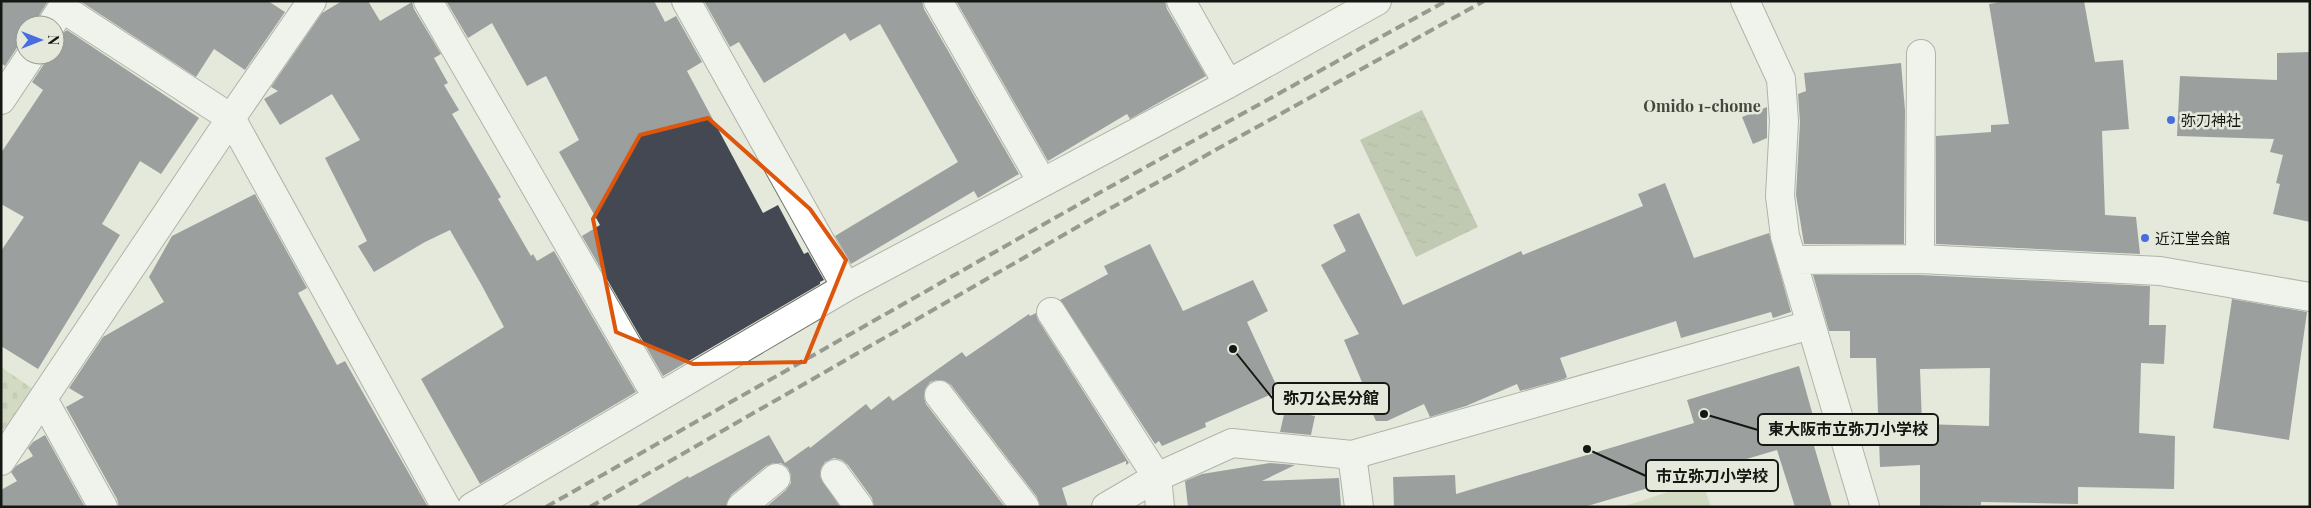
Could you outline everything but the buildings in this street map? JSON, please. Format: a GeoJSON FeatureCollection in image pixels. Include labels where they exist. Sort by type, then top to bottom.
{"type":"FeatureCollection","features":[{"type":"Feature","properties":{"kind":"street"},"geometry":{"type":"LineString","coordinates":[[1,461],[231,118],[312,1]]}},
{"type":"Feature","properties":{"kind":"street"},"geometry":{"type":"LineString","coordinates":[[428,1],[657,397]]}},
{"type":"Feature","properties":{"kind":"street"},"geometry":{"type":"LineString","coordinates":[[686,1],[846,287]]}},
{"type":"Feature","properties":{"kind":"street"},"geometry":{"type":"LineString","coordinates":[[938,1],[1042,182]]}},
{"type":"Feature","properties":{"kind":"street"},"geometry":{"type":"LineString","coordinates":[[1181,1],[1228,84]]}},
{"type":"Feature","properties":{"kind":"street"},"geometry":{"type":"LineString","coordinates":[[472,507],[846,287],[1228,84],[1377,1]]}},
{"type":"Feature","properties":{"kind":"street"},"geometry":{"type":"LineString","coordinates":[[1745,1],[1782,79],[1784,121],[1780,196],[1785,236],[1865,507]]}},
{"type":"Feature","properties":{"kind":"street"},"geometry":{"type":"LineString","coordinates":[[57,15],[62,8],[82,10],[231,118],[446,507]]}},
{"type":"Feature","properties":{"kind":"street"},"geometry":{"type":"LineString","coordinates":[[1920,259],[1921,54]]}},
{"type":"Feature","properties":{"kind":"street"},"geometry":{"type":"LineString","coordinates":[[1,100],[24,65]]}},
{"type":"Feature","properties":{"kind":"street"},"geometry":{"type":"LineString","coordinates":[[1792,260],[1920,259],[2160,272],[2310,296]]}},
{"type":"Feature","properties":{"kind":"street"},"geometry":{"type":"LineString","coordinates":[[1051,312],[1156,477],[1160,507]]}},
{"type":"Feature","properties":{"kind":"street"},"geometry":{"type":"LineString","coordinates":[[1106,507],[1156,477],[1232,443],[1352,455],[1810,325]]}},
{"type":"Feature","properties":{"kind":"street"},"geometry":{"type":"LineString","coordinates":[[939,395],[1025,507]]}},
{"type":"Feature","properties":{"kind":"street"},"geometry":{"type":"LineString","coordinates":[[43,399],[103,507]]}},
{"type":"Feature","properties":{"kind":"street"},"geometry":{"type":"LineString","coordinates":[[1352,455],[1359,507]]}},
{"type":"Feature","properties":{"kind":"street"},"geometry":{"type":"LineString","coordinates":[[835,474],[859,507]]}},
{"type":"Feature","properties":{"kind":"street"},"geometry":{"type":"LineString","coordinates":[[741,507],[776,478]]}},
{"type":"Feature","properties":{"kind":"highlighted area"},"geometry":{"type":"Polygon","coordinates":[[[708,118],[810,209],[846,260],[805,362],[693,364],[616,332],[593,219],[640,135],[708,118]]]}},
{"type":"Feature","properties":{"kind":"green space"},"geometry":{"type":"Polygon","coordinates":[[[1,367],[36,391],[1,432],[1,367]]]}},
{"type":"Feature","properties":{"kind":"green space"},"geometry":{"type":"Polygon","coordinates":[[[1702,481],[1711,507],[1622,507],[1702,481]]]}},
{"type":"Feature","properties":{"kind":"water"},"geometry":{"type":"Polygon","coordinates":[[[1422,110],[1478,227],[1416,257],[1360,140],[1422,110]]]}},
{"type":"Feature","properties":{"kind":"railway"},"geometry":{"type":"LineString","coordinates":[[546,507],[1090,198],[1446,1]]}},
{"type":"Feature","properties":{"kind":"railway"},"geometry":{"type":"LineString","coordinates":[[590,507],[1093,218],[1484,1]]}},
{"type":"Feature","properties":{"kind":"place","name":"弥刀神社"},"geometry":{"type":"Point","coordinates":[2171,120]}},
{"type":"Feature","properties":{"kind":"place","name":"近江堂会館"},"geometry":{"type":"Point","coordinates":[2145,238]}},
{"type":"Feature","properties":{"kind":"place","name":"弥刀公民分館"},"geometry":{"type":"Point","coordinates":[1233,349]}},
{"type":"Feature","properties":{"kind":"place","name":"東大阪市立弥刀小学校"},"geometry":{"type":"Point","coordinates":[1704,414]}},
{"type":"Feature","properties":{"kind":"place","name":"市立弥刀小学校"},"geometry":{"type":"Point","coordinates":[1587,449]}},
{"type":"Feature","properties":{"kind":"district","name":"Omido 1-chome"},"geometry":{"type":"Point","coordinates":[1702,105]}}]}
